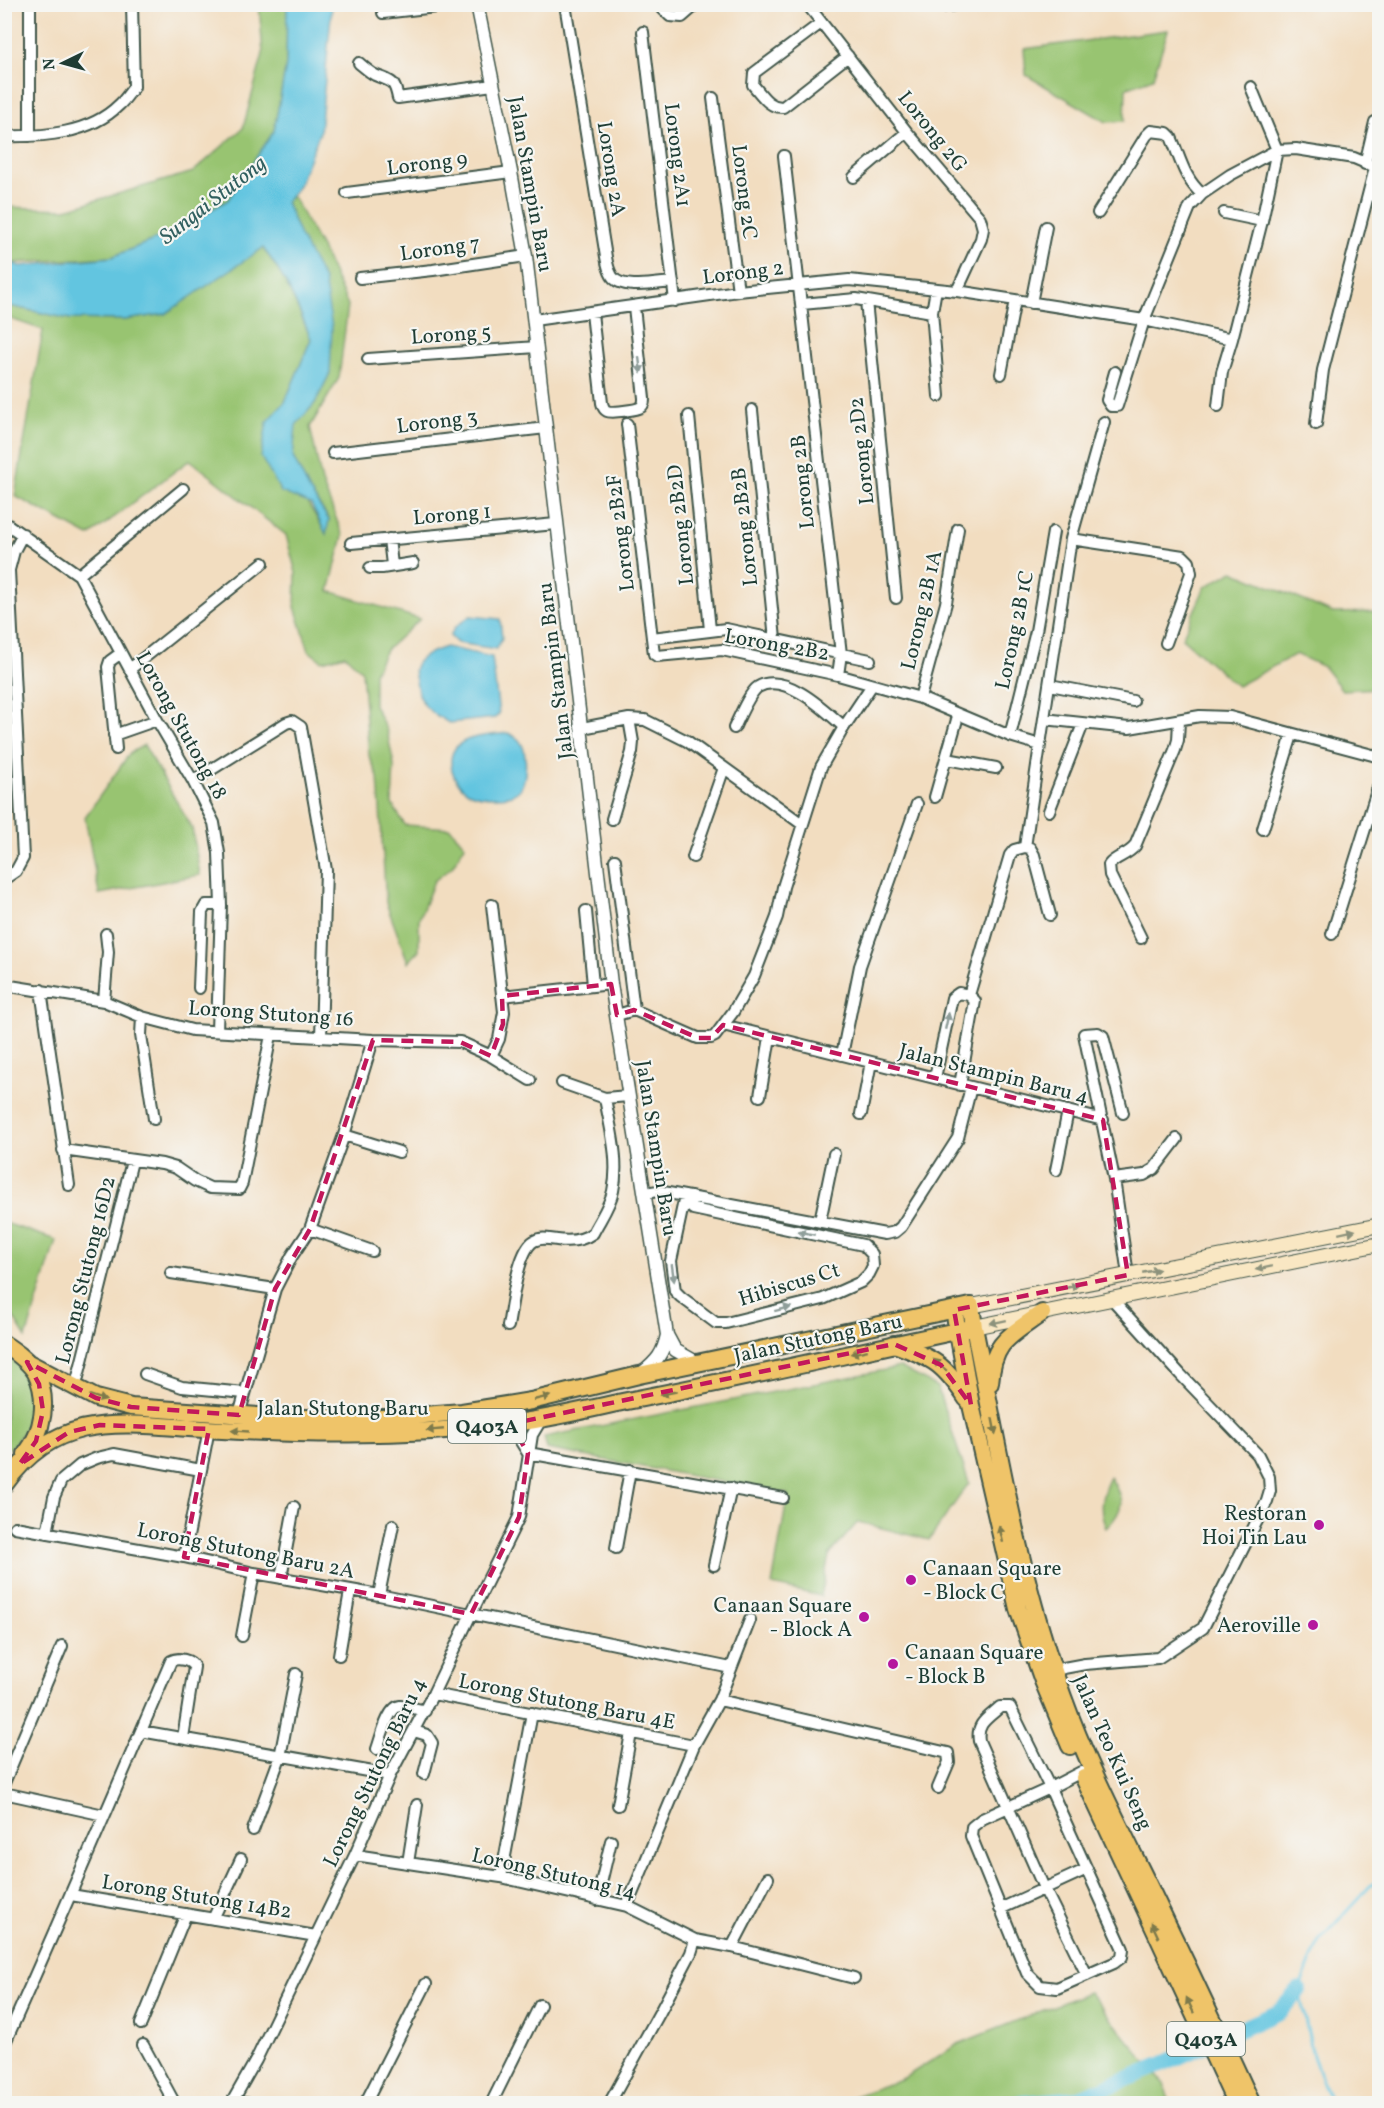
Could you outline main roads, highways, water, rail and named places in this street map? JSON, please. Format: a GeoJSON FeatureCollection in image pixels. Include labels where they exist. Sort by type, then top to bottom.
{"type":"FeatureCollection","features":[{"type":"Feature","properties":{"kind":"main road"},"geometry":{"type":"LineString","coordinates":[[966,1329],[972,1306],[1380,1225]]}},
{"type":"Feature","properties":{"kind":"main road"},"geometry":{"type":"LineString","coordinates":[[966,1329],[1380,1244]]}},
{"type":"Feature","properties":{"kind":"main road","name":"Jalan Stutong Baru"},"geometry":{"type":"LineString","coordinates":[[4,1344],[27,1362],[75,1389],[96,1398],[130,1407],[310,1419],[386,1418],[462,1413],[531,1401],[639,1375],[972,1306]]}},
{"type":"Feature","properties":{"kind":"main road"},"geometry":{"type":"LineString","coordinates":[[954,1310],[966,1329]]}},
{"type":"Feature","properties":{"kind":"main road"},"geometry":{"type":"LineString","coordinates":[[989,1402],[992,1364],[997,1351],[1009,1337],[1042,1313]]}},
{"type":"Feature","properties":{"kind":"main road","name":"Jalan Stutong Baru"},"geometry":{"type":"LineString","coordinates":[[19,1465],[36,1450],[69,1432],[100,1425],[140,1424],[297,1434],[386,1434],[510,1424],[675,1392],[966,1329]]}},
{"type":"Feature","properties":{"kind":"main road","name":"Jalan Teo Kui Seng"},"geometry":{"type":"LineString","coordinates":[[966,1329],[989,1402],[1018,1545],[1053,1670],[1085,1756],[1242,2098]]}},
{"type":"Feature","properties":{"kind":"main road","name":"Jalan Teo Kui Seng"},"geometry":{"type":"LineString","coordinates":[[966,1329],[971,1405],[1018,1609],[1046,1690],[1081,1772],[1186,1980]]}},
{"type":"Feature","properties":{"kind":"main road"},"geometry":{"type":"LineString","coordinates":[[894,1344],[929,1356],[941,1365],[954,1379],[971,1405]]}},
{"type":"Feature","properties":{"kind":"main road"},"geometry":{"type":"LineString","coordinates":[[4,1485],[36,1441],[43,1411],[39,1384],[35,1372],[27,1362]]}},
{"type":"Feature","properties":{"kind":"main road"},"geometry":{"type":"LineString","coordinates":[[4,1476],[19,1465]]}},
{"type":"Feature","properties":{"kind":"water"},"geometry":{"type":"Polygon","coordinates":[[[287,5],[332,5],[320,132],[298,187],[286,202],[300,236],[324,280],[332,327],[330,373],[315,403],[296,425],[293,457],[310,491],[329,520],[326,534],[311,504],[281,492],[261,457],[267,422],[285,402],[311,339],[278,269],[263,248],[165,314],[125,320],[70,319],[5,305],[5,261],[20,266],[112,257],[173,232],[228,200],[274,131],[286,65],[287,5]]]}},
{"type":"Feature","properties":{"kind":"water"},"geometry":{"type":"Polygon","coordinates":[[[470,616],[500,619],[502,638],[496,649],[457,643],[450,636],[455,627],[470,616]]]}},
{"type":"Feature","properties":{"kind":"water"},"geometry":{"type":"Polygon","coordinates":[[[446,647],[492,657],[499,714],[495,718],[449,723],[422,702],[417,689],[415,667],[424,657],[446,647]]]}},
{"type":"Feature","properties":{"kind":"water"},"geometry":{"type":"Polygon","coordinates":[[[508,733],[519,740],[524,751],[526,767],[521,788],[512,795],[501,797],[481,796],[465,790],[452,770],[451,758],[454,750],[468,740],[508,733]]]}},
{"type":"Feature","properties":{"kind":"waterway"},"geometry":{"type":"LineString","coordinates":[[1331,2104],[1313,2056],[1299,1990],[1319,1941],[1370,1886],[1380,1880]]}},
{"type":"Feature","properties":{"kind":"waterway"},"geometry":{"type":"LineString","coordinates":[[1015,2104],[1080,2098],[1161,2065],[1279,2012],[1299,1990]]}},
{"type":"Feature","properties":{"kind":"place","name":"Restoran Hoi Tin Lau"},"geometry":{"type":"Point","coordinates":[1319,1525]}},
{"type":"Feature","properties":{"kind":"place","name":"Canaan Square - Block C"},"geometry":{"type":"Point","coordinates":[911,1580]}},
{"type":"Feature","properties":{"kind":"place","name":"Canaan Square - Block A"},"geometry":{"type":"Point","coordinates":[864,1617]}},
{"type":"Feature","properties":{"kind":"place","name":"Aeroville"},"geometry":{"type":"Point","coordinates":[1313,1625]}},
{"type":"Feature","properties":{"kind":"place","name":"Canaan Square - Block B"},"geometry":{"type":"Point","coordinates":[893,1664]}},
{"type":"Feature","properties":{"kind":"water label","name":"Sungai Stutong"},"geometry":{"type":"Point","coordinates":[212,199]}}]}
